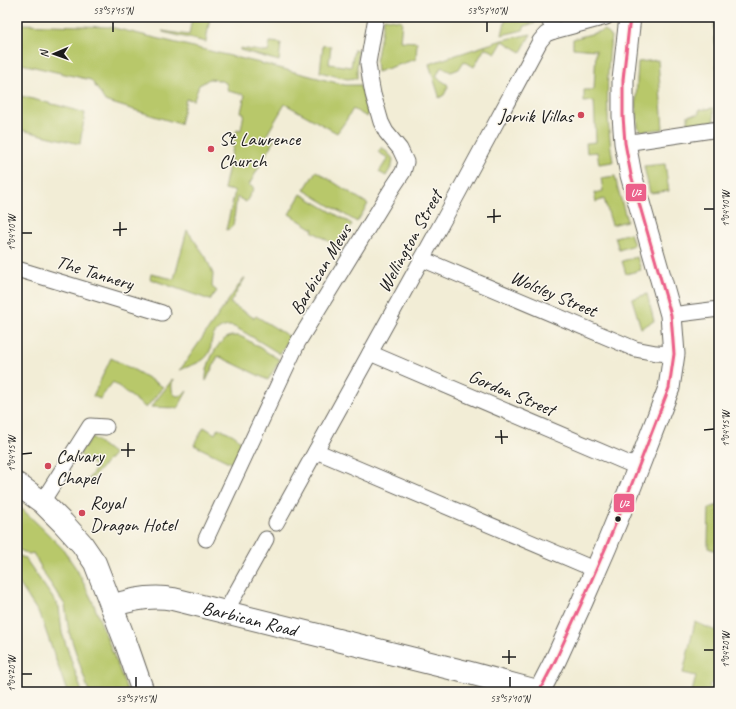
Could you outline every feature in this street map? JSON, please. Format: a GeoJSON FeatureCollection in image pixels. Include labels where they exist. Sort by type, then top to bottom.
{"type":"FeatureCollection","features":[{"type":"Feature","properties":{"kind":"main road"},"geometry":{"type":"LineString","coordinates":[[17,484],[42,502],[63,523],[88,552],[95,563],[143,692]]}},
{"type":"Feature","properties":{"kind":"main road","name":"Barbican Road"},"geometry":{"type":"LineString","coordinates":[[112,606],[135,599],[152,597],[200,605],[540,692]]}},
{"type":"Feature","properties":{"kind":"street","name":"Barbican Mews"},"geometry":{"type":"LineString","coordinates":[[206,539],[298,342],[403,172],[406,162],[400,149],[386,132],[381,122],[370,78],[368,63],[376,17]]}},
{"type":"Feature","properties":{"kind":"street","name":"Wellington Street"},"geometry":{"type":"LineString","coordinates":[[276,523],[494,128],[530,59],[551,24],[606,17]]}},
{"type":"Feature","properties":{"kind":"street"},"geometry":{"type":"LineString","coordinates":[[540,692],[606,547],[669,388],[674,354],[671,315],[631,175],[625,143],[623,80],[630,17]]}},
{"type":"Feature","properties":{"kind":"street"},"geometry":{"type":"LineString","coordinates":[[625,143],[719,129]]}},
{"type":"Feature","properties":{"kind":"street","name":"Wolsley Street"},"geometry":{"type":"LineString","coordinates":[[422,259],[635,349],[656,353],[674,354]]}},
{"type":"Feature","properties":{"kind":"street","name":"The Tannery"},"geometry":{"type":"LineString","coordinates":[[17,269],[162,313]]}},
{"type":"Feature","properties":{"kind":"street"},"geometry":{"type":"LineString","coordinates":[[671,315],[719,309]]}},
{"type":"Feature","properties":{"kind":"street","name":"Gordon Street"},"geometry":{"type":"LineString","coordinates":[[370,353],[637,467]]}},
{"type":"Feature","properties":{"kind":"street"},"geometry":{"type":"LineString","coordinates":[[42,502],[90,426],[106,427]]}},
{"type":"Feature","properties":{"kind":"street"},"geometry":{"type":"LineString","coordinates":[[316,451],[596,570]]}},
{"type":"Feature","properties":{"kind":"street"},"geometry":{"type":"LineString","coordinates":[[226,612],[266,539]]}},
{"type":"Feature","properties":{"kind":"green space"},"geometry":{"type":"Polygon","coordinates":[[[192,17],[210,17],[206,42],[162,31],[189,35],[192,17]]]}},
{"type":"Feature","properties":{"kind":"green space"},"geometry":{"type":"Polygon","coordinates":[[[506,17],[534,17],[535,23],[525,26],[523,30],[502,35],[506,17]]]}},
{"type":"Feature","properties":{"kind":"green space"},"geometry":{"type":"Polygon","coordinates":[[[714,17],[719,17],[719,67],[717,68],[714,17]]]}},
{"type":"Feature","properties":{"kind":"green space"},"geometry":{"type":"Polygon","coordinates":[[[384,18],[402,21],[400,41],[417,42],[416,59],[377,72],[376,62],[384,18]]]}},
{"type":"Feature","properties":{"kind":"green space"},"geometry":{"type":"Polygon","coordinates":[[[21,24],[110,27],[345,85],[360,85],[360,88],[363,90],[368,115],[367,117],[353,109],[337,133],[285,104],[266,136],[274,140],[249,185],[254,188],[246,202],[237,197],[233,226],[226,230],[235,191],[224,189],[237,129],[241,130],[244,113],[241,112],[245,95],[228,91],[226,83],[219,80],[209,79],[199,85],[194,100],[186,99],[180,124],[105,101],[91,80],[17,63],[17,43],[21,24]]]}},
{"type":"Feature","properties":{"kind":"green space"},"geometry":{"type":"Polygon","coordinates":[[[605,30],[611,36],[608,68],[608,99],[609,130],[613,162],[599,164],[597,152],[587,153],[586,143],[596,142],[594,101],[584,102],[584,90],[594,90],[596,50],[573,48],[573,39],[605,30]]]}},
{"type":"Feature","properties":{"kind":"green space"},"geometry":{"type":"Polygon","coordinates":[[[531,34],[521,52],[503,41],[496,53],[485,48],[474,67],[464,61],[459,69],[451,72],[441,67],[436,77],[447,84],[448,87],[444,95],[439,98],[429,64],[502,40],[531,34]]]}},
{"type":"Feature","properties":{"kind":"green space"},"geometry":{"type":"Polygon","coordinates":[[[270,42],[281,43],[279,61],[240,50],[240,48],[268,52],[270,42]]]}},
{"type":"Feature","properties":{"kind":"green space"},"geometry":{"type":"Polygon","coordinates":[[[323,45],[331,46],[329,64],[351,67],[354,49],[358,50],[357,78],[347,79],[320,72],[323,45]]]}},
{"type":"Feature","properties":{"kind":"green space"},"geometry":{"type":"Polygon","coordinates":[[[658,60],[663,129],[642,131],[638,128],[636,101],[638,62],[658,60]]]}},
{"type":"Feature","properties":{"kind":"green space"},"geometry":{"type":"Polygon","coordinates":[[[17,95],[85,113],[80,144],[17,129],[17,95]]]}},
{"type":"Feature","properties":{"kind":"green space"},"geometry":{"type":"Polygon","coordinates":[[[713,108],[714,121],[688,125],[688,115],[699,114],[699,110],[713,108]]]}},
{"type":"Feature","properties":{"kind":"green space"},"geometry":{"type":"Polygon","coordinates":[[[382,147],[393,159],[392,166],[386,176],[379,172],[388,158],[378,152],[382,147]]]}},
{"type":"Feature","properties":{"kind":"green space"},"geometry":{"type":"Polygon","coordinates":[[[665,164],[669,191],[650,193],[644,166],[665,164]]]}},
{"type":"Feature","properties":{"kind":"green space"},"geometry":{"type":"Polygon","coordinates":[[[316,171],[368,204],[357,222],[304,190],[316,171]]]}},
{"type":"Feature","properties":{"kind":"green space"},"geometry":{"type":"Polygon","coordinates":[[[615,176],[627,221],[612,225],[604,199],[596,202],[594,193],[603,191],[601,178],[615,176]]]}},
{"type":"Feature","properties":{"kind":"green space"},"geometry":{"type":"Polygon","coordinates":[[[301,194],[352,224],[338,247],[312,231],[313,229],[289,214],[301,194]]]}},
{"type":"Feature","properties":{"kind":"green space"},"geometry":{"type":"Polygon","coordinates":[[[187,230],[206,257],[213,274],[212,287],[217,291],[210,300],[150,279],[151,274],[174,279],[187,230]]]}},
{"type":"Feature","properties":{"kind":"green space"},"geometry":{"type":"Polygon","coordinates":[[[630,233],[634,245],[619,250],[615,237],[630,233]]]}},
{"type":"Feature","properties":{"kind":"green space"},"geometry":{"type":"Polygon","coordinates":[[[637,257],[641,270],[626,274],[622,261],[637,257]]]}},
{"type":"Feature","properties":{"kind":"green space"},"geometry":{"type":"Polygon","coordinates":[[[244,278],[230,303],[254,318],[256,316],[290,337],[280,354],[240,330],[227,326],[215,333],[212,339],[209,354],[205,358],[180,370],[244,278]]]}},
{"type":"Feature","properties":{"kind":"green space"},"geometry":{"type":"Polygon","coordinates":[[[647,294],[654,321],[641,328],[632,299],[647,294]]]}},
{"type":"Feature","properties":{"kind":"green space"},"geometry":{"type":"Polygon","coordinates":[[[231,336],[239,336],[244,338],[280,360],[268,380],[218,356],[206,381],[207,369],[212,355],[221,343],[231,336]]]}},
{"type":"Feature","properties":{"kind":"green space"},"geometry":{"type":"Polygon","coordinates":[[[111,358],[163,387],[146,408],[113,382],[100,399],[93,396],[111,358]]]}},
{"type":"Feature","properties":{"kind":"green space"},"geometry":{"type":"Polygon","coordinates":[[[173,379],[172,388],[176,396],[179,396],[187,391],[178,408],[151,407],[173,379]]]}},
{"type":"Feature","properties":{"kind":"green space"},"geometry":{"type":"Polygon","coordinates":[[[204,427],[215,434],[218,428],[238,438],[242,445],[241,450],[233,464],[194,445],[204,427]]]}},
{"type":"Feature","properties":{"kind":"green space"},"geometry":{"type":"Polygon","coordinates":[[[92,437],[114,454],[86,485],[84,485],[97,467],[79,454],[92,437]]]}},
{"type":"Feature","properties":{"kind":"green space"},"geometry":{"type":"Polygon","coordinates":[[[719,505],[719,552],[708,548],[708,543],[709,508],[719,505]]]}},
{"type":"Feature","properties":{"kind":"green space"},"geometry":{"type":"Polygon","coordinates":[[[17,506],[63,549],[77,570],[92,600],[128,692],[89,692],[69,632],[65,605],[40,568],[41,567],[33,553],[29,554],[17,549],[17,506]]]}},
{"type":"Feature","properties":{"kind":"green space"},"geometry":{"type":"Polygon","coordinates":[[[17,555],[25,558],[59,607],[62,633],[82,692],[67,692],[41,617],[17,580],[17,555]]]}},
{"type":"Feature","properties":{"kind":"green space"},"geometry":{"type":"Polygon","coordinates":[[[719,618],[719,679],[709,685],[713,692],[692,692],[696,676],[683,673],[695,622],[716,631],[719,618]]]}},
{"type":"Feature","properties":{"kind":"transit line","name":"U2"},"geometry":{"type":"LineString","coordinates":[[539,692],[582,602],[631,486],[669,388],[674,354],[671,315],[631,175],[625,143],[623,80],[630,17]]}},
{"type":"Feature","properties":{"kind":"place","name":"Jorvik Villas"},"geometry":{"type":"Point","coordinates":[581,115]}},
{"type":"Feature","properties":{"kind":"place","name":"St Lawrence Church"},"geometry":{"type":"Point","coordinates":[211,149]}},
{"type":"Feature","properties":{"kind":"place","name":"Calvary Chapel"},"geometry":{"type":"Point","coordinates":[48,466]}},
{"type":"Feature","properties":{"kind":"place","name":"Royal Dragon Hotel"},"geometry":{"type":"Point","coordinates":[82,513]}}]}
